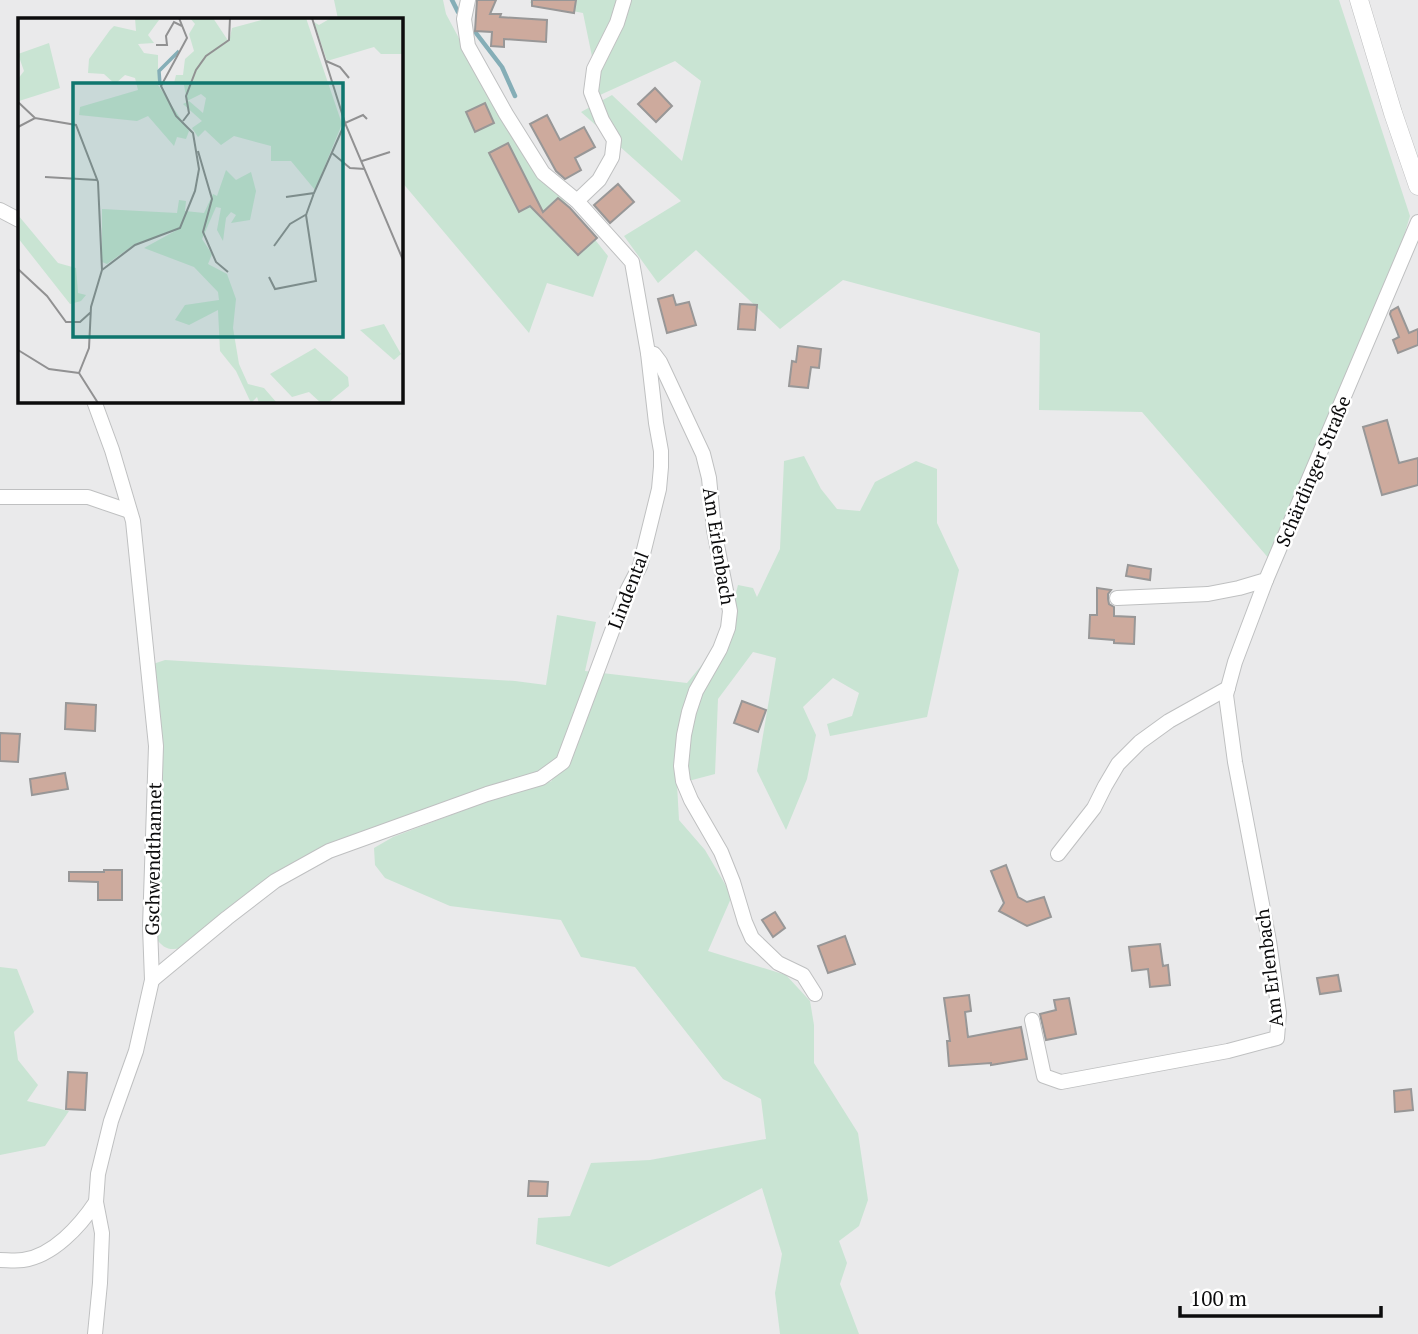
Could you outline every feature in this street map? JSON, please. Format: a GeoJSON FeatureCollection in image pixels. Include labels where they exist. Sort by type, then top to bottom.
{"type":"FeatureCollection","features":[{"type":"Feature","properties":{"kind":"main road"},"geometry":{"type":"LineString","coordinates":[[1359,0],[1418,186]]}},
{"type":"Feature","properties":{"kind":"street","name":"Lindental"},"geometry":{"type":"LineString","coordinates":[[152,980],[275,881],[329,851],[487,794],[541,778],[563,762],[627,591],[640,566],[659,489],[661,451],[632,262],[577,201],[543,173],[506,114],[468,46],[464,19],[468,0]]}},
{"type":"Feature","properties":{"kind":"street"},"geometry":{"type":"LineString","coordinates":[[577,201],[599,180],[612,157],[614,140],[602,120],[591,92],[594,69],[617,23],[624,0]]}},
{"type":"Feature","properties":{"kind":"street"},"geometry":{"type":"LineString","coordinates":[[0,210],[18,219]]}},
{"type":"Feature","properties":{"kind":"street","name":"Schärdinger Straße"},"geometry":{"type":"LineString","coordinates":[[1266,580],[1418,222]]}},
{"type":"Feature","properties":{"kind":"street","name":"Am Erlenbach"},"geometry":{"type":"LineString","coordinates":[[648,353],[654,354],[660,362],[703,454],[730,611],[728,628],[720,649],[696,691],[689,712],[681,766],[683,781],[721,852],[752,937],[778,963],[803,975],[815,994]]}},
{"type":"Feature","properties":{"kind":"street","name":"Gschwendthannet"},"geometry":{"type":"LineString","coordinates":[[94,402],[112,450],[132,521],[156,746],[150,913],[152,980],[136,1051],[111,1121],[98,1174],[96,1202],[102,1233],[95,1334]]}},
{"type":"Feature","properties":{"kind":"street"},"geometry":{"type":"LineString","coordinates":[[0,497],[88,497],[129,511]]}},
{"type":"Feature","properties":{"kind":"street"},"geometry":{"type":"LineString","coordinates":[[1117,598],[1208,594],[1266,580]]}},
{"type":"Feature","properties":{"kind":"street","name":"Am Erlenbach"},"geometry":{"type":"LineString","coordinates":[[1032,1020],[1044,1076],[1061,1082],[1228,1051],[1277,1038],[1279,1013],[1235,762],[1226,695],[1235,662],[1266,580]]}},
{"type":"Feature","properties":{"kind":"street"},"geometry":{"type":"LineString","coordinates":[[1058,854],[1094,808],[1118,764],[1140,742],[1169,721],[1228,688]]}},
{"type":"Feature","properties":{"kind":"street"},"geometry":{"type":"LineString","coordinates":[[151,949],[179,958]]}},
{"type":"Feature","properties":{"kind":"street"},"geometry":{"type":"LineString","coordinates":[[0,1260],[24,1260],[58,1245],[96,1202]]}},
{"type":"Feature","properties":{"kind":"green space"},"geometry":{"type":"Polygon","coordinates":[[[334,0],[443,0],[446,14],[508,130],[608,256],[593,297],[547,283],[529,333],[402,182],[402,18],[338,18],[334,0]]]}},
{"type":"Feature","properties":{"kind":"green space"},"geometry":{"type":"Polygon","coordinates":[[[531,0],[1339,0],[1410,216],[1271,561],[1142,412],[1039,410],[1040,333],[843,280],[780,329],[696,250],[658,283],[624,236],[681,201],[581,112],[612,95],[682,161],[701,81],[675,61],[600,95],[583,13],[530,3],[531,0]]]}},
{"type":"Feature","properties":{"kind":"green space"},"geometry":{"type":"Polygon","coordinates":[[[804,456],[821,489],[837,509],[860,511],[875,482],[916,461],[937,469],[937,523],[959,570],[927,717],[830,736],[827,724],[852,716],[859,693],[833,678],[803,707],[816,735],[807,779],[786,830],[757,771],[776,658],[753,652],[718,699],[715,774],[677,784],[679,820],[705,850],[732,896],[708,951],[786,975],[810,1001],[814,1025],[814,1063],[858,1133],[868,1200],[859,1226],[839,1241],[847,1263],[840,1284],[859,1334],[780,1334],[775,1293],[782,1254],[762,1188],[609,1267],[536,1244],[538,1218],[570,1216],[591,1163],[650,1160],[766,1139],[761,1099],[723,1079],[635,967],[581,957],[561,920],[450,906],[385,878],[375,865],[374,848],[393,837],[496,798],[552,781],[544,768],[532,775],[366,830],[181,948],[167,948],[156,938],[153,664],[165,660],[546,685],[557,615],[596,622],[585,671],[687,683],[724,638],[738,585],[753,588],[757,597],[780,549],[784,461],[804,456]]]}},
{"type":"Feature","properties":{"kind":"green space"},"geometry":{"type":"Polygon","coordinates":[[[0,967],[17,969],[34,1012],[14,1032],[18,1060],[38,1085],[27,1101],[69,1111],[45,1146],[0,1155],[0,967]]]}},
{"type":"Feature","properties":{"kind":"building"},"geometry":{"type":"Polygon","coordinates":[[[477,0],[496,0],[490,14],[501,14],[500,17],[547,20],[546,42],[504,39],[504,47],[491,46],[492,32],[475,31],[477,0]]]}},
{"type":"Feature","properties":{"kind":"building"},"geometry":{"type":"Polygon","coordinates":[[[532,0],[576,0],[574,13],[532,6],[532,0]]]}},
{"type":"Feature","properties":{"kind":"building"},"geometry":{"type":"Polygon","coordinates":[[[655,88],[672,106],[656,122],[638,104],[655,88]]]}},
{"type":"Feature","properties":{"kind":"building"},"geometry":{"type":"Polygon","coordinates":[[[485,103],[494,123],[475,132],[466,112],[485,103]]]}},
{"type":"Feature","properties":{"kind":"building"},"geometry":{"type":"Polygon","coordinates":[[[547,115],[560,140],[584,127],[595,147],[575,158],[581,170],[565,179],[556,171],[530,124],[547,115]]]}},
{"type":"Feature","properties":{"kind":"building"},"geometry":{"type":"Polygon","coordinates":[[[508,143],[543,212],[558,198],[597,238],[578,255],[530,206],[519,212],[489,153],[508,143]]]}},
{"type":"Feature","properties":{"kind":"building"},"geometry":{"type":"Polygon","coordinates":[[[618,184],[634,202],[610,223],[594,205],[618,184]]]}},
{"type":"Feature","properties":{"kind":"building"},"geometry":{"type":"Polygon","coordinates":[[[673,295],[676,305],[689,302],[696,325],[667,333],[658,299],[673,295]]]}},
{"type":"Feature","properties":{"kind":"building"},"geometry":{"type":"Polygon","coordinates":[[[740,304],[757,305],[755,330],[738,329],[740,304]]]}},
{"type":"Feature","properties":{"kind":"building"},"geometry":{"type":"Polygon","coordinates":[[[1398,307],[1409,333],[1418,329],[1418,345],[1398,353],[1393,340],[1399,337],[1390,314],[1398,307]]]}},
{"type":"Feature","properties":{"kind":"building"},"geometry":{"type":"Polygon","coordinates":[[[798,346],[821,349],[819,368],[811,367],[808,388],[789,386],[792,361],[796,362],[798,346]]]}},
{"type":"Feature","properties":{"kind":"building"},"geometry":{"type":"Polygon","coordinates":[[[1387,420],[1399,463],[1418,458],[1418,485],[1382,495],[1363,427],[1387,420]]]}},
{"type":"Feature","properties":{"kind":"building"},"geometry":{"type":"Polygon","coordinates":[[[1128,565],[1151,569],[1150,580],[1126,576],[1128,565]]]}},
{"type":"Feature","properties":{"kind":"building"},"geometry":{"type":"Polygon","coordinates":[[[1097,588],[1111,590],[1108,599],[1109,604],[1114,607],[1114,616],[1135,617],[1134,644],[1089,638],[1090,615],[1097,615],[1097,588]]]}},
{"type":"Feature","properties":{"kind":"building"},"geometry":{"type":"Polygon","coordinates":[[[742,701],[766,710],[758,732],[734,723],[742,701]]]}},
{"type":"Feature","properties":{"kind":"building"},"geometry":{"type":"Polygon","coordinates":[[[66,703],[96,705],[95,731],[65,729],[66,703]]]}},
{"type":"Feature","properties":{"kind":"building"},"geometry":{"type":"Polygon","coordinates":[[[0,733],[20,734],[18,762],[0,761],[0,733]]]}},
{"type":"Feature","properties":{"kind":"building"},"geometry":{"type":"Polygon","coordinates":[[[65,773],[68,789],[32,795],[30,779],[65,773]]]}},
{"type":"Feature","properties":{"kind":"building"},"geometry":{"type":"Polygon","coordinates":[[[1006,865],[1018,897],[1027,902],[1044,897],[1051,917],[1027,926],[999,911],[1004,903],[991,871],[1006,865]]]}},
{"type":"Feature","properties":{"kind":"building"},"geometry":{"type":"Polygon","coordinates":[[[122,870],[122,900],[98,900],[98,882],[69,881],[69,872],[122,870]]]}},
{"type":"Feature","properties":{"kind":"building"},"geometry":{"type":"Polygon","coordinates":[[[775,912],[785,928],[773,937],[762,920],[775,912]]]}},
{"type":"Feature","properties":{"kind":"building"},"geometry":{"type":"Polygon","coordinates":[[[845,936],[855,964],[828,973],[818,946],[845,936]]]}},
{"type":"Feature","properties":{"kind":"building"},"geometry":{"type":"Polygon","coordinates":[[[1160,944],[1163,966],[1168,965],[1170,985],[1150,987],[1148,969],[1132,971],[1129,947],[1160,944]]]}},
{"type":"Feature","properties":{"kind":"building"},"geometry":{"type":"Polygon","coordinates":[[[1338,975],[1341,991],[1320,994],[1317,978],[1338,975]]]}},
{"type":"Feature","properties":{"kind":"building"},"geometry":{"type":"Polygon","coordinates":[[[969,995],[971,1011],[965,1012],[968,1037],[1021,1027],[1027,1059],[991,1065],[949,1066],[947,1041],[950,1041],[944,998],[969,995]]]}},
{"type":"Feature","properties":{"kind":"building"},"geometry":{"type":"Polygon","coordinates":[[[1069,998],[1076,1034],[1046,1040],[1040,1014],[1056,1010],[1054,1000],[1069,998]]]}},
{"type":"Feature","properties":{"kind":"building"},"geometry":{"type":"Polygon","coordinates":[[[68,1072],[87,1073],[85,1110],[66,1109],[68,1072]]]}},
{"type":"Feature","properties":{"kind":"building"},"geometry":{"type":"Polygon","coordinates":[[[1411,1089],[1413,1110],[1395,1112],[1394,1091],[1411,1089]]]}},
{"type":"Feature","properties":{"kind":"building"},"geometry":{"type":"Polygon","coordinates":[[[529,1181],[548,1182],[547,1196],[528,1196],[529,1181]]]}},
{"type":"Feature","properties":{"kind":"waterway"},"geometry":{"type":"LineString","coordinates":[[452,0],[458,12]]}},
{"type":"Feature","properties":{"kind":"waterway"},"geometry":{"type":"LineString","coordinates":[[476,33],[502,67],[515,96]]}}]}
